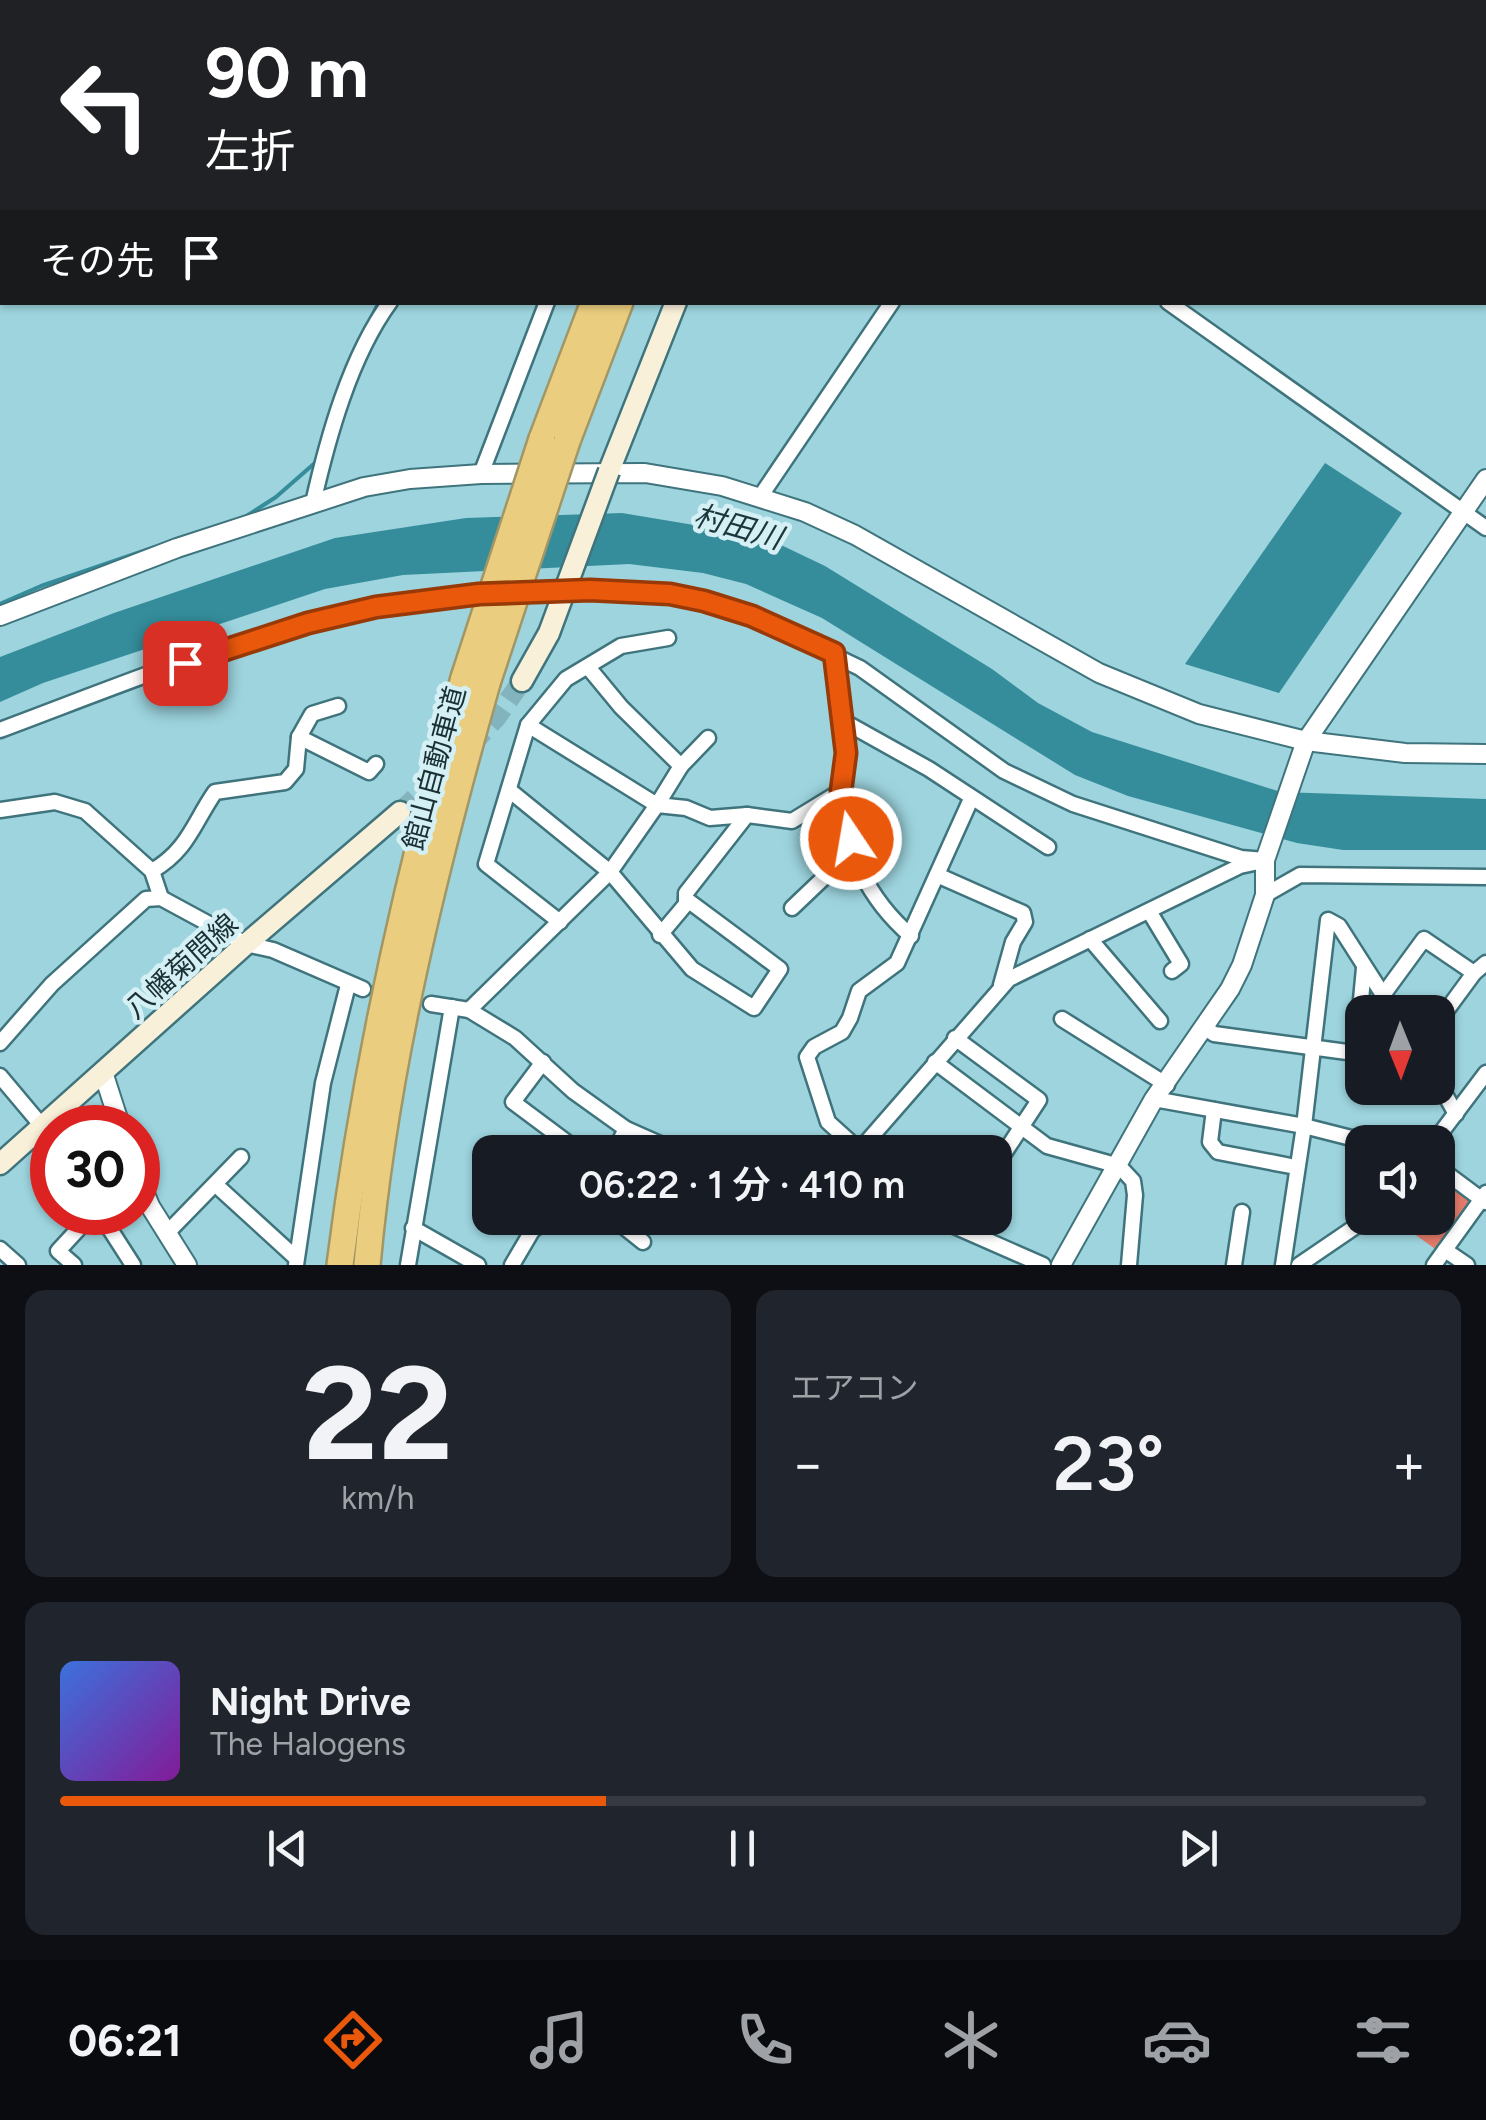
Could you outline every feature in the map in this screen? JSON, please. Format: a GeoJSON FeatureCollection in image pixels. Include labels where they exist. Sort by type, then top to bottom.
{"type":"FeatureCollection","features":[{"type":"Feature","properties":{"kind":"highway","name":"館山自動車道"},"geometry":{"type":"LineString","coordinates":[[340,1265],[387,983],[423,825],[476,680],[593,305]]}},
{"type":"Feature","properties":{"kind":"highway","name":"館山自動車道"},"geometry":{"type":"LineString","coordinates":[[554,440],[619,305]]}},
{"type":"Feature","properties":{"kind":"highway","name":"館山自動車道"},"geometry":{"type":"LineString","coordinates":[[367,1265],[391,1090],[410,988],[447,830],[476,680]]}},
{"type":"Feature","properties":{"kind":"main road"},"geometry":{"type":"LineString","coordinates":[[522,681],[549,633],[675,305]]}},
{"type":"Feature","properties":{"kind":"main road","name":"八幡菊間線"},"geometry":{"type":"LineString","coordinates":[[66,1105],[400,812]]}},
{"type":"Feature","properties":{"kind":"main road","name":"八幡菊間線"},"geometry":{"type":"LineString","coordinates":[[0,1164],[30,1137]]}},
{"type":"Feature","properties":{"kind":"street"},"geometry":{"type":"LineString","coordinates":[[313,503],[323,458],[369,332],[388,305]]}},
{"type":"Feature","properties":{"kind":"street"},"geometry":{"type":"LineString","coordinates":[[481,474],[546,305]]}},
{"type":"Feature","properties":{"kind":"street"},"geometry":{"type":"LineString","coordinates":[[760,497],[890,305]]}},
{"type":"Feature","properties":{"kind":"street"},"geometry":{"type":"LineString","coordinates":[[1172,305],[1486,528]]}},
{"type":"Feature","properties":{"kind":"street"},"geometry":{"type":"LineString","coordinates":[[0,616],[177,548],[313,503],[395,482],[481,474],[609,471],[685,478],[805,512],[854,535],[1082,664],[1200,714],[1306,741],[1405,753],[1486,754]]}},
{"type":"Feature","properties":{"kind":"street"},"geometry":{"type":"LineString","coordinates":[[1061,1265],[1160,1092],[1242,965],[1265,896],[1264,860],[1306,741],[1486,479]]}},
{"type":"Feature","properties":{"kind":"street"},"geometry":{"type":"LineString","coordinates":[[0,730],[308,623],[376,607],[479,594],[590,590],[670,594],[752,616],[834,653],[1004,771],[1073,804],[1241,858],[1264,860]]}},
{"type":"Feature","properties":{"kind":"street"},"geometry":{"type":"LineString","coordinates":[[560,922],[486,864],[528,725],[566,679],[621,646],[668,638]]}},
{"type":"Feature","properties":{"kind":"street"},"geometry":{"type":"LineString","coordinates":[[834,653],[846,753],[841,791],[854,849],[864,881],[878,905],[911,936]]}},
{"type":"Feature","properties":{"kind":"street"},"geometry":{"type":"LineString","coordinates":[[588,668],[621,707],[682,766]]}},
{"type":"Feature","properties":{"kind":"street"},"geometry":{"type":"LineString","coordinates":[[152,871],[188,842],[215,792],[284,782],[296,769],[299,737],[312,714],[338,706]]}},
{"type":"Feature","properties":{"kind":"street"},"geometry":{"type":"LineString","coordinates":[[843,721],[929,769],[1048,848]]}},
{"type":"Feature","properties":{"kind":"street"},"geometry":{"type":"LineString","coordinates":[[528,725],[657,805],[686,808],[710,818],[747,815],[792,821],[841,791]]}},
{"type":"Feature","properties":{"kind":"street"},"geometry":{"type":"LineString","coordinates":[[299,737],[369,772],[376,764]]}},
{"type":"Feature","properties":{"kind":"street"},"geometry":{"type":"LineString","coordinates":[[469,1010],[610,872],[682,766],[708,738]]}},
{"type":"Feature","properties":{"kind":"street"},"geometry":{"type":"LineString","coordinates":[[509,790],[610,872],[692,969],[754,1008],[780,968],[686,898]]}},
{"type":"Feature","properties":{"kind":"street"},"geometry":{"type":"LineString","coordinates":[[841,1135],[828,1122],[806,1057],[814,1047],[842,1032],[859,991],[897,963],[971,799]]}},
{"type":"Feature","properties":{"kind":"street"},"geometry":{"type":"LineString","coordinates":[[0,810],[55,802],[85,811],[152,871],[160,898]]}},
{"type":"Feature","properties":{"kind":"street"},"geometry":{"type":"LineString","coordinates":[[660,934],[686,904],[686,892],[747,815]]}},
{"type":"Feature","properties":{"kind":"street"},"geometry":{"type":"LineString","coordinates":[[792,908],[854,849]]}},
{"type":"Feature","properties":{"kind":"street"},"geometry":{"type":"LineString","coordinates":[[872,1135],[1009,978],[1240,866],[1264,860]]}},
{"type":"Feature","properties":{"kind":"street"},"geometry":{"type":"LineString","coordinates":[[937,875],[1023,913],[1025,922],[1013,942],[1001,986]]}},
{"type":"Feature","properties":{"kind":"street"},"geometry":{"type":"LineString","coordinates":[[1265,896],[1300,875],[1486,876]]}},
{"type":"Feature","properties":{"kind":"street"},"geometry":{"type":"LineString","coordinates":[[0,1043],[52,984],[146,899],[160,898],[246,944],[273,950],[355,987],[324,1083],[296,1262]]}},
{"type":"Feature","properties":{"kind":"street"},"geometry":{"type":"LineString","coordinates":[[1149,911],[1180,964],[1172,971]]}},
{"type":"Feature","properties":{"kind":"street"},"geometry":{"type":"LineString","coordinates":[[1282,1265],[1304,1126],[1328,920],[1339,926],[1383,995],[1424,940],[1480,968],[1455,1000]]}},
{"type":"Feature","properties":{"kind":"street"},"geometry":{"type":"LineString","coordinates":[[1090,939],[1160,1020]]}},
{"type":"Feature","properties":{"kind":"street"},"geometry":{"type":"LineString","coordinates":[[1362,995],[1364,968]]}},
{"type":"Feature","properties":{"kind":"street"},"geometry":{"type":"LineString","coordinates":[[431,1004],[469,1010],[515,1038],[574,1091],[638,1135]]}},
{"type":"Feature","properties":{"kind":"street"},"geometry":{"type":"LineString","coordinates":[[408,1265],[452,1008]]}},
{"type":"Feature","properties":{"kind":"street"},"geometry":{"type":"LineString","coordinates":[[1062,1018],[1160,1092],[1214,1110],[1345,1136]]}},
{"type":"Feature","properties":{"kind":"street"},"geometry":{"type":"LineString","coordinates":[[1204,1027],[1214,1034],[1345,1052]]}},
{"type":"Feature","properties":{"kind":"street"},"geometry":{"type":"LineString","coordinates":[[955,1038],[1039,1100],[1012,1142]]}},
{"type":"Feature","properties":{"kind":"street"},"geometry":{"type":"LineString","coordinates":[[543,1062],[513,1102],[557,1135]]}},
{"type":"Feature","properties":{"kind":"street"},"geometry":{"type":"LineString","coordinates":[[935,1062],[1047,1146],[1119,1166],[1133,1181],[1135,1195],[1129,1265]]}},
{"type":"Feature","properties":{"kind":"street"},"geometry":{"type":"LineString","coordinates":[[103,1072],[114,1105]]}},
{"type":"Feature","properties":{"kind":"street"},"geometry":{"type":"LineString","coordinates":[[1447,1125],[1486,1073]]}},
{"type":"Feature","properties":{"kind":"street"},"geometry":{"type":"LineString","coordinates":[[0,1076],[30,1112]]}},
{"type":"Feature","properties":{"kind":"street"},"geometry":{"type":"LineString","coordinates":[[1451,1105],[1456,1114]]}},
{"type":"Feature","properties":{"kind":"street"},"geometry":{"type":"LineString","coordinates":[[1214,1110],[1210,1142],[1218,1152],[1296,1167]]}},
{"type":"Feature","properties":{"kind":"street"},"geometry":{"type":"LineString","coordinates":[[623,1135],[626,1130]]}},
{"type":"Feature","properties":{"kind":"street"},"geometry":{"type":"LineString","coordinates":[[167,1233],[241,1157]]}},
{"type":"Feature","properties":{"kind":"street"},"geometry":{"type":"LineString","coordinates":[[1434,1265],[1485,1198],[1455,1178]]}},
{"type":"Feature","properties":{"kind":"street"},"geometry":{"type":"LineString","coordinates":[[216,1185],[296,1262]]}},
{"type":"Feature","properties":{"kind":"street"},"geometry":{"type":"LineString","coordinates":[[1234,1265],[1242,1212]]}},
{"type":"Feature","properties":{"kind":"street"},"geometry":{"type":"LineString","coordinates":[[160,1219],[179,1261]]}},
{"type":"Feature","properties":{"kind":"street"},"geometry":{"type":"LineString","coordinates":[[412,1228],[478,1265]]}},
{"type":"Feature","properties":{"kind":"street"},"geometry":{"type":"LineString","coordinates":[[1299,1265],[1345,1234]]}},
{"type":"Feature","properties":{"kind":"street"},"geometry":{"type":"LineString","coordinates":[[74,1235],[58,1251],[74,1265]]}},
{"type":"Feature","properties":{"kind":"street"},"geometry":{"type":"LineString","coordinates":[[112,1235],[133,1265]]}},
{"type":"Feature","properties":{"kind":"street"},"geometry":{"type":"LineString","coordinates":[[512,1265],[529,1235]]}},
{"type":"Feature","properties":{"kind":"street"},"geometry":{"type":"LineString","coordinates":[[634,1235],[642,1242]]}},
{"type":"Feature","properties":{"kind":"street"},"geometry":{"type":"LineString","coordinates":[[975,1235],[1043,1265]]}},
{"type":"Feature","properties":{"kind":"street"},"geometry":{"type":"LineString","coordinates":[[0,1248],[18,1265]]}},
{"type":"Feature","properties":{"kind":"street"},"geometry":{"type":"LineString","coordinates":[[1446,1250],[1467,1265]]}},
{"type":"Feature","properties":{"kind":"shaded area"},"geometry":{"type":"Polygon","coordinates":[[[1455,1187],[1470,1197],[1473,1208],[1455,1233],[1455,1187]]]}},
{"type":"Feature","properties":{"kind":"shaded area"},"geometry":{"type":"Polygon","coordinates":[[[1416,1235],[1454,1235],[1441,1253],[1416,1235]]]}},
{"type":"Feature","properties":{"kind":"water"},"geometry":{"type":"Polygon","coordinates":[[[1325,463],[1402,513],[1279,693],[1185,664],[1325,463]]]}},
{"type":"Feature","properties":{"kind":"water"},"geometry":{"type":"Polygon","coordinates":[[[622,513],[718,529],[781,545],[825,566],[992,669],[1038,703],[1092,732],[1281,792],[1486,799],[1486,850],[1343,850],[1297,843],[1128,796],[1075,775],[822,618],[746,584],[703,573],[629,564],[403,575],[325,589],[43,683],[0,702],[0,657],[114,613],[335,538],[466,518],[622,513]]]}},
{"type":"Feature","properties":{"kind":"waterway"},"geometry":{"type":"LineString","coordinates":[[371,318],[378,305]]}},
{"type":"Feature","properties":{"kind":"waterway"},"geometry":{"type":"LineString","coordinates":[[245,517],[276,497],[316,462]]}},
{"type":"Feature","properties":{"kind":"waterway"},"geometry":{"type":"LineString","coordinates":[[0,604],[155,547]]}},
{"type":"Feature","properties":{"kind":"tunnel"},"geometry":{"type":"LineString","coordinates":[[470,746],[522,681]]}},
{"type":"Feature","properties":{"kind":"tunnel"},"geometry":{"type":"LineString","coordinates":[[400,812],[439,776]]}},
{"type":"Feature","properties":{"kind":"route"},"geometry":{"type":"LineString","coordinates":[[185,663],[308,623],[376,607],[479,594],[635,591],[704,601],[792,632],[834,653],[846,753],[841,791],[851,839]]}},
{"type":"Feature","properties":{"kind":"water label","name":"村田川"},"geometry":{"type":"Point","coordinates":[738,527]}}]}
